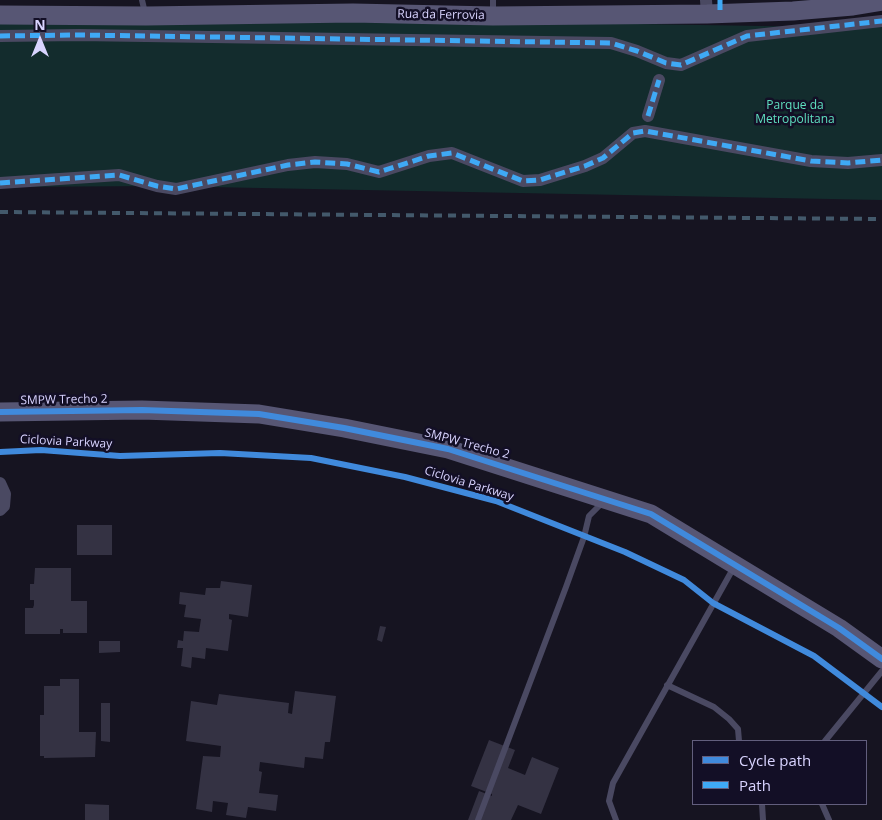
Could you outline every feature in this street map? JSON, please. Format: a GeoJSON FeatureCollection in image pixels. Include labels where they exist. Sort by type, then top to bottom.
{"type":"FeatureCollection","features":[{"type":"Feature","properties":{"kind":"street","name":"Rua da Ferrovia"},"geometry":{"type":"LineString","coordinates":[[0,15],[144,8],[713,7],[775,9],[819,4],[882,1]]}},
{"type":"Feature","properties":{"kind":"street"},"geometry":{"type":"LineString","coordinates":[[0,36],[78,35],[611,43],[666,63],[680,65],[747,36],[766,32],[882,21]]}},
{"type":"Feature","properties":{"kind":"street"},"geometry":{"type":"LineString","coordinates":[[648,116],[659,80]]}},
{"type":"Feature","properties":{"kind":"street"},"geometry":{"type":"LineString","coordinates":[[0,183],[118,175],[157,186],[176,188],[288,165],[315,162],[347,164],[379,172],[429,156],[452,153],[523,181],[540,180],[585,166],[603,158],[633,133],[645,131],[810,161],[848,163],[882,160]]}},
{"type":"Feature","properties":{"kind":"street","name":"SMPW Trecho 2"},"geometry":{"type":"LineString","coordinates":[[0,412],[142,410],[259,414],[344,428],[448,449],[607,498],[651,514],[839,628],[882,659]]}},
{"type":"Feature","properties":{"kind":"street"},"geometry":{"type":"LineString","coordinates":[[0,483],[5,494],[4,506],[0,510]]}},
{"type":"Feature","properties":{"kind":"lane"},"geometry":{"type":"LineString","coordinates":[[478,820],[566,588],[584,537],[589,516],[607,498]]}},
{"type":"Feature","properties":{"kind":"lane"},"geometry":{"type":"LineString","coordinates":[[616,820],[609,801],[613,782],[735,565]]}},
{"type":"Feature","properties":{"kind":"lane"},"geometry":{"type":"LineString","coordinates":[[826,740],[882,671]]}},
{"type":"Feature","properties":{"kind":"lane"},"geometry":{"type":"LineString","coordinates":[[667,685],[714,707],[729,719],[738,730],[739,740]]}},
{"type":"Feature","properties":{"kind":"lane"},"geometry":{"type":"LineString","coordinates":[[762,805],[763,820]]}},
{"type":"Feature","properties":{"kind":"lane"},"geometry":{"type":"LineString","coordinates":[[822,805],[829,820]]}},
{"type":"Feature","properties":{"kind":"green space","name":"Parque da Metropolitana"},"geometry":{"type":"Polygon","coordinates":[[[146,16],[824,27],[882,18],[882,200],[157,186],[0,187],[0,19],[146,16]]]}},
{"type":"Feature","properties":{"kind":"building"},"geometry":{"type":"Polygon","coordinates":[[[77,525],[112,525],[112,555],[77,555],[77,525]]]}},
{"type":"Feature","properties":{"kind":"building"},"geometry":{"type":"Polygon","coordinates":[[[35,568],[71,568],[71,601],[87,601],[87,633],[63,633],[63,629],[60,629],[60,634],[25,634],[25,608],[33,608],[34,605],[34,600],[30,600],[30,584],[34,584],[35,568]]]}},
{"type":"Feature","properties":{"kind":"building"},"geometry":{"type":"Polygon","coordinates":[[[221,581],[252,585],[248,617],[229,614],[229,619],[232,620],[228,651],[206,648],[205,659],[192,657],[191,668],[181,666],[183,648],[177,648],[178,640],[183,641],[184,631],[199,632],[201,619],[184,617],[186,605],[179,604],[180,592],[205,595],[206,588],[220,588],[221,581]]]}},
{"type":"Feature","properties":{"kind":"building"},"geometry":{"type":"Polygon","coordinates":[[[380,626],[386,627],[382,642],[377,640],[380,626]]]}},
{"type":"Feature","properties":{"kind":"building"},"geometry":{"type":"Polygon","coordinates":[[[99,641],[120,641],[120,652],[99,653],[99,641]]]}},
{"type":"Feature","properties":{"kind":"building"},"geometry":{"type":"Polygon","coordinates":[[[60,679],[79,679],[79,732],[96,732],[95,757],[44,758],[44,756],[40,756],[40,715],[44,715],[44,686],[60,686],[60,679]]]}},
{"type":"Feature","properties":{"kind":"building"},"geometry":{"type":"Polygon","coordinates":[[[295,691],[336,696],[330,742],[325,742],[323,759],[305,757],[304,768],[260,762],[259,771],[262,772],[259,793],[278,795],[276,811],[248,807],[246,818],[226,815],[228,803],[213,801],[212,812],[196,809],[203,756],[220,757],[221,746],[186,741],[191,701],[217,705],[219,694],[289,703],[288,713],[292,714],[295,691]]]}},
{"type":"Feature","properties":{"kind":"building"},"geometry":{"type":"Polygon","coordinates":[[[101,703],[110,703],[110,742],[101,741],[101,703]]]}},
{"type":"Feature","properties":{"kind":"building"},"geometry":{"type":"Polygon","coordinates":[[[489,740],[515,750],[508,768],[525,775],[532,757],[559,768],[541,814],[518,805],[511,820],[468,820],[479,791],[492,796],[492,794],[471,786],[489,740]]]}},
{"type":"Feature","properties":{"kind":"building"},"geometry":{"type":"Polygon","coordinates":[[[85,804],[109,805],[109,820],[85,820],[85,804]]]}},
{"type":"Feature","properties":{"kind":"railway"},"geometry":{"type":"LineString","coordinates":[[0,212],[882,219]]}},
{"type":"Feature","properties":{"kind":"marked path"},"geometry":{"type":"LineString","coordinates":[[720,0],[720,14]]}},
{"type":"Feature","properties":{"kind":"marked path"},"geometry":{"type":"LineString","coordinates":[[0,36],[79,35],[611,43],[666,63],[681,65],[747,36],[882,21]]}},
{"type":"Feature","properties":{"kind":"marked path"},"geometry":{"type":"LineString","coordinates":[[648,116],[659,80]]}},
{"type":"Feature","properties":{"kind":"marked path"},"geometry":{"type":"LineString","coordinates":[[0,183],[119,175],[157,186],[176,189],[288,165],[315,162],[347,164],[379,172],[429,156],[452,153],[523,181],[540,180],[585,166],[603,158],[633,133],[645,131],[811,161],[848,163],[882,160]]}},
{"type":"Feature","properties":{"kind":"cycle path"},"geometry":{"type":"LineString","coordinates":[[0,412],[142,410],[259,414],[344,428],[448,449],[651,514],[839,628],[882,659]]}},
{"type":"Feature","properties":{"kind":"cycle path","name":"Ciclovia Parkway"},"geometry":{"type":"LineString","coordinates":[[0,452],[41,450],[120,456],[220,453],[311,458],[405,477],[496,501],[625,552],[684,580],[713,603],[814,656],[882,707]]}}]}
